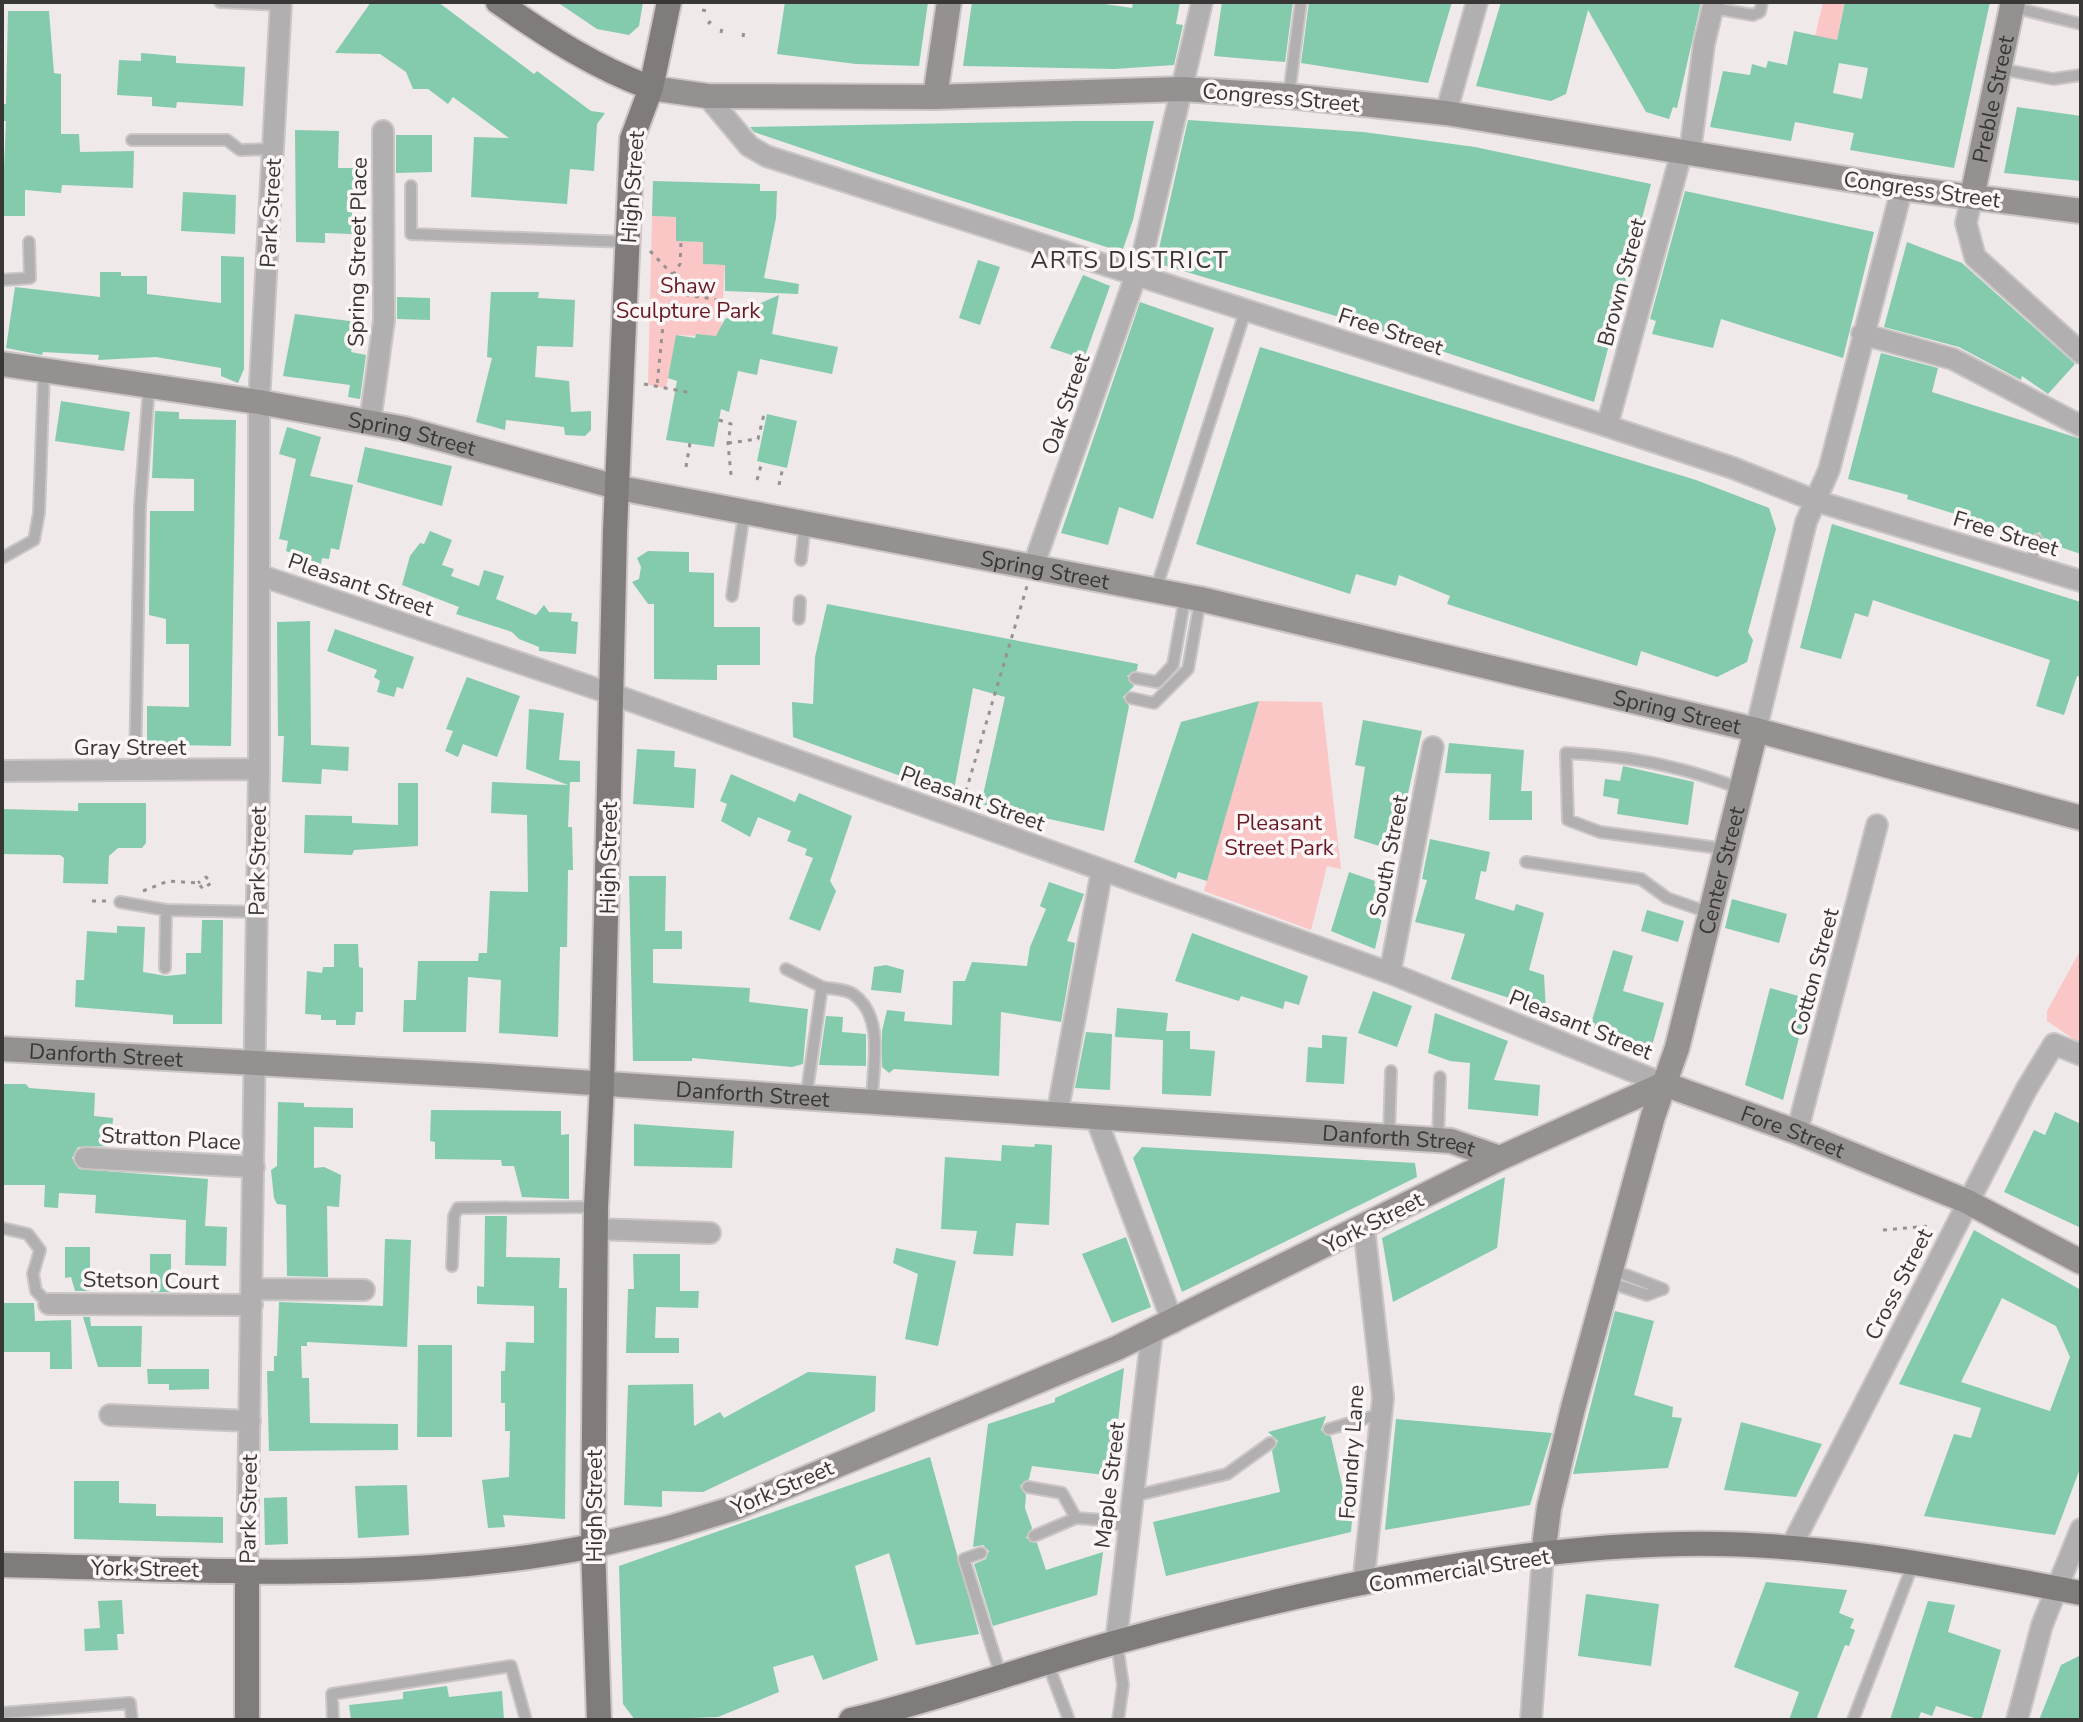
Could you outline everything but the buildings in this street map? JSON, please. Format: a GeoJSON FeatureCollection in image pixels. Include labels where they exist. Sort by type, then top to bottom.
{"type":"FeatureCollection","features":[{"type":"Feature","properties":{"kind":"main road","name":"Congress Street"},"geometry":{"type":"LineString","coordinates":[[498,2],[564,48],[614,74],[651,88]]}},
{"type":"Feature","properties":{"kind":"main road","name":"High Street"},"geometry":{"type":"LineString","coordinates":[[599,1720],[593,1546],[596,1218],[615,531],[637,246],[632,139],[651,88],[669,2]]}},
{"type":"Feature","properties":{"kind":"main road","name":"Commercial Street"},"geometry":{"type":"LineString","coordinates":[[851,1720],[1116,1642],[1363,1585],[1543,1555],[1681,1544],[1790,1549],[1913,1564],[2069,1591]]}},
{"type":"Feature","properties":{"kind":"main road","name":"York Street"},"geometry":{"type":"LineString","coordinates":[[2,1565],[247,1570],[439,1568],[593,1546]]}},
{"type":"Feature","properties":{"kind":"main road","name":"Park Street"},"geometry":{"type":"LineString","coordinates":[[247,1570],[247,1720]]}},
{"type":"Feature","properties":{"kind":"street"},"geometry":{"type":"LineString","coordinates":[[935,97],[949,2]]}},
{"type":"Feature","properties":{"kind":"street","name":"Oak Street"},"geometry":{"type":"LineString","coordinates":[[1033,567],[1136,275],[1202,2]]}},
{"type":"Feature","properties":{"kind":"street"},"geometry":{"type":"LineString","coordinates":[[1446,113],[1477,2]]}},
{"type":"Feature","properties":{"kind":"street","name":"Park Street"},"geometry":{"type":"LineString","coordinates":[[247,1570],[259,769],[259,402],[281,3]]}},
{"type":"Feature","properties":{"kind":"street","name":"Preble Street"},"geometry":{"type":"LineString","coordinates":[[1972,197],[2013,4]]}},
{"type":"Feature","properties":{"kind":"street","name":"Brown Street"},"geometry":{"type":"LineString","coordinates":[[1607,426],[1686,152],[1714,5]]}},
{"type":"Feature","properties":{"kind":"street","name":"Congress Street"},"geometry":{"type":"LineString","coordinates":[[651,88],[707,96],[935,97],[1182,89],[1289,96],[1446,113],[1902,188],[2081,211]]}},
{"type":"Feature","properties":{"kind":"street","name":"Free Street"},"geometry":{"type":"LineString","coordinates":[[707,96],[749,146],[766,156],[1607,426],[1733,468],[1816,501],[2081,581]]}},
{"type":"Feature","properties":{"kind":"street","name":"Spring Street Place"},"geometry":{"type":"LineString","coordinates":[[370,422],[384,320],[383,131]]}},
{"type":"Feature","properties":{"kind":"street","name":"Center Street"},"geometry":{"type":"LineString","coordinates":[[1543,1555],[1556,1480],[1610,1276],[1677,1048],[1806,522],[1829,470],[1902,188]]}},
{"type":"Feature","properties":{"kind":"street"},"geometry":{"type":"LineString","coordinates":[[1972,197],[1966,223],[1975,257],[2081,353]]}},
{"type":"Feature","properties":{"kind":"street"},"geometry":{"type":"LineString","coordinates":[[1862,334],[1953,359],[2079,430]]}},
{"type":"Feature","properties":{"kind":"street","name":"Spring Street"},"geometry":{"type":"LineString","coordinates":[[2,364],[259,402],[370,422],[466,443],[620,488],[1193,598],[1756,730],[2081,818]]}},
{"type":"Feature","properties":{"kind":"street","name":"Pleasant Street"},"geometry":{"type":"LineString","coordinates":[[259,575],[612,694],[1390,973],[1664,1084]]}},
{"type":"Feature","properties":{"kind":"street","name":"South Street"},"geometry":{"type":"LineString","coordinates":[[1390,973],[1433,747]]}},
{"type":"Feature","properties":{"kind":"street","name":"Gray Street"},"geometry":{"type":"LineString","coordinates":[[2,771],[259,769]]}},
{"type":"Feature","properties":{"kind":"street","name":"Cotton Street"},"geometry":{"type":"LineString","coordinates":[[1797,1132],[1877,825]]}},
{"type":"Feature","properties":{"kind":"street"},"geometry":{"type":"LineString","coordinates":[[1057,1115],[1102,870]]}},
{"type":"Feature","properties":{"kind":"street","name":"Cross Street"},"geometry":{"type":"LineString","coordinates":[[1790,1549],[1966,1201],[2054,1044],[2081,1055]]}},
{"type":"Feature","properties":{"kind":"street","name":"Danforth Street"},"geometry":{"type":"LineString","coordinates":[[2,1049],[255,1062],[1438,1140],[1500,1158]]}},
{"type":"Feature","properties":{"kind":"street"},"geometry":{"type":"LineString","coordinates":[[1500,1158],[1664,1084]]}},
{"type":"Feature","properties":{"kind":"street","name":"Fore Street"},"geometry":{"type":"LineString","coordinates":[[1664,1084],[1797,1132],[1966,1201],[2081,1262]]}},
{"type":"Feature","properties":{"kind":"street","name":"Maple Street"},"geometry":{"type":"LineString","coordinates":[[1096,1118],[1163,1328],[1131,1497],[1116,1642]]}},
{"type":"Feature","properties":{"kind":"street","name":"Stratton Place"},"geometry":{"type":"LineString","coordinates":[[85,1158],[254,1167]]}},
{"type":"Feature","properties":{"kind":"street","name":"York Street"},"geometry":{"type":"LineString","coordinates":[[593,1546],[735,1508],[1163,1328],[1500,1158]]}},
{"type":"Feature","properties":{"kind":"street"},"geometry":{"type":"LineString","coordinates":[[596,1218],[710,1233]]}},
{"type":"Feature","properties":{"kind":"street","name":"Foundry Lane"},"geometry":{"type":"LineString","coordinates":[[1363,1585],[1383,1398],[1364,1227]]}},
{"type":"Feature","properties":{"kind":"street","name":"Stetson Court"},"geometry":{"type":"LineString","coordinates":[[49,1304],[364,1290]]}},
{"type":"Feature","properties":{"kind":"street"},"geometry":{"type":"LineString","coordinates":[[110,1415],[250,1421]]}},
{"type":"Feature","properties":{"kind":"street"},"geometry":{"type":"LineString","coordinates":[[2017,1720],[2033,1653],[2069,1591],[2081,1529]]}},
{"type":"Feature","properties":{"kind":"street"},"geometry":{"type":"LineString","coordinates":[[1531,1720],[1543,1555]]}},
{"type":"Feature","properties":{"kind":"lane"},"geometry":{"type":"LineString","coordinates":[[220,2],[281,3]]}},
{"type":"Feature","properties":{"kind":"lane"},"geometry":{"type":"LineString","coordinates":[[1289,96],[1301,2]]}},
{"type":"Feature","properties":{"kind":"lane"},"geometry":{"type":"LineString","coordinates":[[1714,5],[1753,15],[1760,12],[1762,2]]}},
{"type":"Feature","properties":{"kind":"lane"},"geometry":{"type":"LineString","coordinates":[[2013,4],[2081,24]]}},
{"type":"Feature","properties":{"kind":"lane"},"geometry":{"type":"LineString","coordinates":[[1999,69],[2053,79],[2081,75]]}},
{"type":"Feature","properties":{"kind":"lane"},"geometry":{"type":"LineString","coordinates":[[132,140],[227,140],[240,150],[273,149]]}},
{"type":"Feature","properties":{"kind":"lane"},"geometry":{"type":"LineString","coordinates":[[411,186],[411,234],[637,246]]}},
{"type":"Feature","properties":{"kind":"lane"},"geometry":{"type":"LineString","coordinates":[[2,280],[30,278],[29,242]]}},
{"type":"Feature","properties":{"kind":"lane"},"geometry":{"type":"LineString","coordinates":[[1155,591],[1246,309]]}},
{"type":"Feature","properties":{"kind":"lane"},"geometry":{"type":"LineString","coordinates":[[2,558],[34,540],[39,513],[44,370]]}},
{"type":"Feature","properties":{"kind":"lane"},"geometry":{"type":"LineString","coordinates":[[135,772],[140,506],[149,387]]}},
{"type":"Feature","properties":{"kind":"lane"},"geometry":{"type":"LineString","coordinates":[[732,596],[744,512]]}},
{"type":"Feature","properties":{"kind":"lane"},"geometry":{"type":"LineString","coordinates":[[801,560],[805,523]]}},
{"type":"Feature","properties":{"kind":"lane"},"geometry":{"type":"LineString","coordinates":[[2031,565],[2037,540]]}},
{"type":"Feature","properties":{"kind":"lane"},"geometry":{"type":"LineString","coordinates":[[1135,678],[1157,682],[1173,665],[1193,598]]}},
{"type":"Feature","properties":{"kind":"lane"},"geometry":{"type":"LineString","coordinates":[[1131,698],[1154,703],[1188,669],[1193,598]]}},
{"type":"Feature","properties":{"kind":"lane"},"geometry":{"type":"LineString","coordinates":[[799,619],[800,601]]}},
{"type":"Feature","properties":{"kind":"lane"},"geometry":{"type":"LineString","coordinates":[[1726,849],[1600,832],[1568,820],[1566,753],[1605,754],[1696,771],[1741,789]]}},
{"type":"Feature","properties":{"kind":"lane"},"geometry":{"type":"LineString","coordinates":[[1526,862],[1641,879],[1667,898],[1710,913]]}},
{"type":"Feature","properties":{"kind":"lane"},"geometry":{"type":"LineString","coordinates":[[120,902],[166,910],[257,912]]}},
{"type":"Feature","properties":{"kind":"lane"},"geometry":{"type":"LineString","coordinates":[[165,968],[166,910]]}},
{"type":"Feature","properties":{"kind":"lane"},"geometry":{"type":"LineString","coordinates":[[786,969],[822,987],[852,993],[867,1009],[874,1027],[872,1105]]}},
{"type":"Feature","properties":{"kind":"lane"},"geometry":{"type":"LineString","coordinates":[[805,1100],[822,987]]}},
{"type":"Feature","properties":{"kind":"lane"},"geometry":{"type":"LineString","coordinates":[[1388,1137],[1391,1071]]}},
{"type":"Feature","properties":{"kind":"lane"},"geometry":{"type":"LineString","coordinates":[[1438,1140],[1440,1077]]}},
{"type":"Feature","properties":{"kind":"lane"},"geometry":{"type":"LineString","coordinates":[[452,1266],[454,1216],[458,1208],[596,1218]]}},
{"type":"Feature","properties":{"kind":"lane"},"geometry":{"type":"LineString","coordinates":[[2,1228],[28,1234],[40,1250],[33,1274],[36,1291],[49,1304]]}},
{"type":"Feature","properties":{"kind":"lane"},"geometry":{"type":"LineString","coordinates":[[1329,1429],[1382,1413]]}},
{"type":"Feature","properties":{"kind":"lane"},"geometry":{"type":"LineString","coordinates":[[1131,1497],[1227,1474],[1270,1443]]}},
{"type":"Feature","properties":{"kind":"lane"},"geometry":{"type":"LineString","coordinates":[[1028,1487],[1062,1493],[1076,1518]]}},
{"type":"Feature","properties":{"kind":"lane"},"geometry":{"type":"LineString","coordinates":[[1034,1536],[1076,1518],[1103,1520],[1128,1528]]}},
{"type":"Feature","properties":{"kind":"lane"},"geometry":{"type":"LineString","coordinates":[[981,1553],[964,1559],[1001,1676]]}},
{"type":"Feature","properties":{"kind":"lane"},"geometry":{"type":"LineString","coordinates":[[1853,1720],[1913,1564]]}},
{"type":"Feature","properties":{"kind":"lane"},"geometry":{"type":"LineString","coordinates":[[1116,1642],[1123,1685],[1118,1720]]}},
{"type":"Feature","properties":{"kind":"lane"},"geometry":{"type":"LineString","coordinates":[[1047,1662],[1069,1720]]}},
{"type":"Feature","properties":{"kind":"lane"},"geometry":{"type":"LineString","coordinates":[[333,1720],[332,1694],[511,1666],[526,1720]]}},
{"type":"Feature","properties":{"kind":"lane"},"geometry":{"type":"LineString","coordinates":[[2,1713],[130,1703],[132,1720]]}},
{"type":"Feature","properties":{"kind":"path"},"geometry":{"type":"LineString","coordinates":[[673,275],[680,264],[681,242]]}},
{"type":"Feature","properties":{"kind":"path"},"geometry":{"type":"LineString","coordinates":[[637,246],[673,275],[676,290],[663,325],[657,386]]}},
{"type":"Feature","properties":{"kind":"path"},"geometry":{"type":"LineString","coordinates":[[676,290],[685,296],[707,297],[725,303]]}},
{"type":"Feature","properties":{"kind":"path"},"geometry":{"type":"LineString","coordinates":[[644,384],[692,393]]}},
{"type":"Feature","properties":{"kind":"path"},"geometry":{"type":"LineString","coordinates":[[728,443],[758,439],[764,414]]}},
{"type":"Feature","properties":{"kind":"path"},"geometry":{"type":"LineString","coordinates":[[719,420],[731,424],[728,443],[731,475]]}},
{"type":"Feature","properties":{"kind":"path"},"geometry":{"type":"LineString","coordinates":[[686,467],[690,443]]}},
{"type":"Feature","properties":{"kind":"path"},"geometry":{"type":"LineString","coordinates":[[757,480],[762,462]]}},
{"type":"Feature","properties":{"kind":"path"},"geometry":{"type":"LineString","coordinates":[[779,485],[783,467]]}},
{"type":"Feature","properties":{"kind":"path"},"geometry":{"type":"LineString","coordinates":[[959,818],[1033,567]]}},
{"type":"Feature","properties":{"kind":"path"},"geometry":{"type":"LineString","coordinates":[[1883,1230],[1930,1226]]}},
{"type":"Feature","properties":{"kind":"green space"},"geometry":{"type":"Polygon","coordinates":[[[1823,2],[1845,2],[1836,44],[1803,88],[1823,2]]]}},
{"type":"Feature","properties":{"kind":"green space","name":"Shaw Sculpture Park"},"geometry":{"type":"Polygon","coordinates":[[[652,216],[676,217],[676,241],[703,242],[703,264],[725,265],[721,337],[677,335],[666,388],[648,385],[652,216]]]}},
{"type":"Feature","properties":{"kind":"green space","name":"Pleasant Street Park"},"geometry":{"type":"Polygon","coordinates":[[[1259,701],[1322,702],[1341,869],[1327,866],[1311,930],[1204,891],[1259,701]]]}},
{"type":"Feature","properties":{"kind":"green space"},"geometry":{"type":"Polygon","coordinates":[[[2081,949],[2081,1044],[2047,1021],[2047,1011],[2081,949]]]}},
{"type":"Feature","properties":{"kind":"district","name":"ARTS DISTRICT"},"geometry":{"type":"Point","coordinates":[1130,260]}}]}
